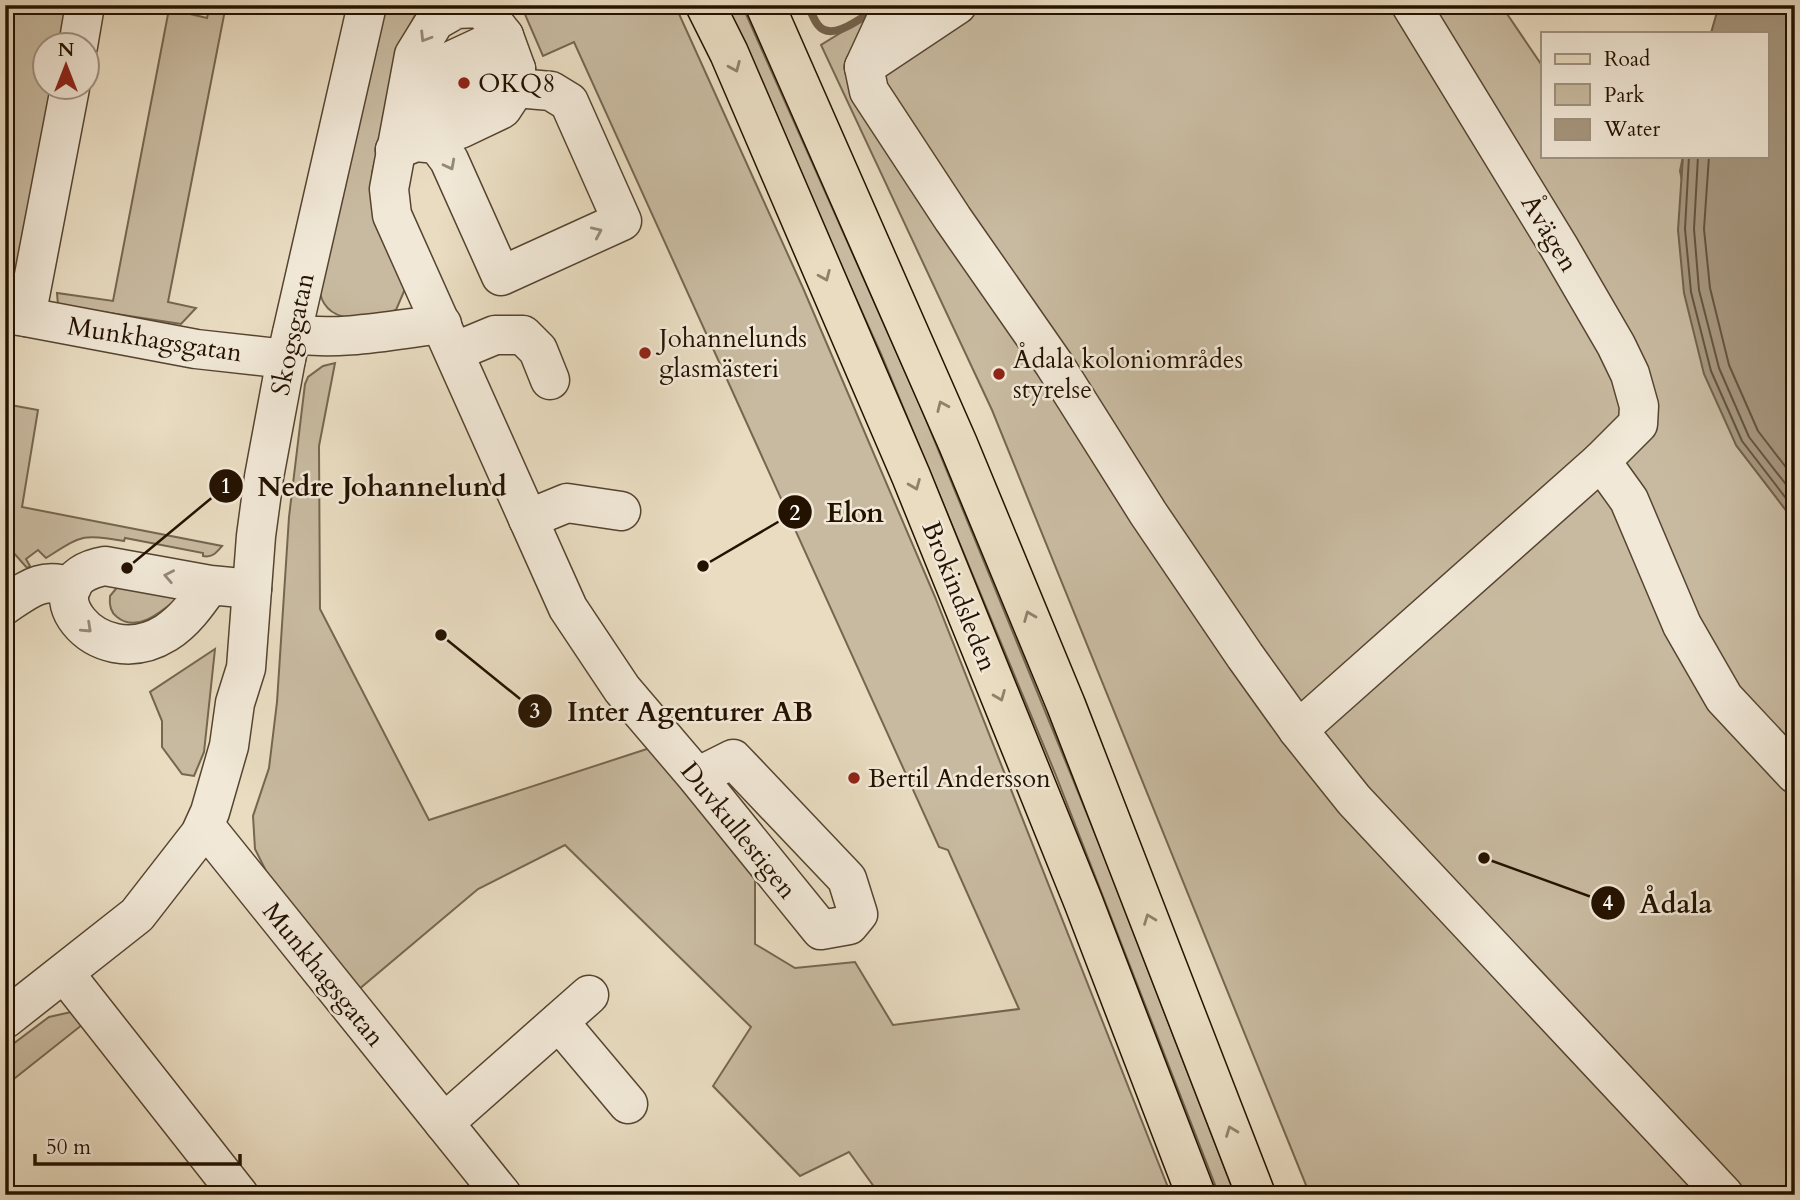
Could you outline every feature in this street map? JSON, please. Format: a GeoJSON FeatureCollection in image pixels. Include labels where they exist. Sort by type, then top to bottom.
{"type":"FeatureCollection","features":[{"type":"Feature","properties":{"kind":"main road","name":"Brokindsleden"},"geometry":{"type":"LineString","coordinates":[[705,5],[729,53],[911,476],[1083,901],[1196,1195]]}},
{"type":"Feature","properties":{"kind":"main road"},"geometry":{"type":"LineString","coordinates":[[765,5],[958,444],[1066,705],[1256,1195]]}},
{"type":"Feature","properties":{"kind":"street"},"geometry":{"type":"LineString","coordinates":[[80,32],[85,5]]}},
{"type":"Feature","properties":{"kind":"street","name":"Skogsgatan"},"geometry":{"type":"LineString","coordinates":[[5,1019],[137,915],[174,900],[189,889],[205,872],[212,835],[236,803],[252,733],[254,702],[246,668],[264,477],[289,346],[367,5]]}},
{"type":"Feature","properties":{"kind":"street"},"geometry":{"type":"LineString","coordinates":[[901,5],[889,13],[864,67],[869,91],[939,198],[1055,364],[1148,513],[1298,730],[1354,800],[1724,1195]]}},
{"type":"Feature","properties":{"kind":"street"},"geometry":{"type":"LineString","coordinates":[[864,67],[957,5]]}},
{"type":"Feature","properties":{"kind":"street","name":"Åvägen"},"geometry":{"type":"LineString","coordinates":[[1298,730],[1601,461],[1638,424],[1639,406],[1630,374],[1559,247],[1411,5]]}},
{"type":"Feature","properties":{"kind":"street","name":"Duvkullestigen"},"geometry":{"type":"LineString","coordinates":[[512,64],[482,8],[456,9],[435,21],[414,55],[389,189],[392,215],[568,608],[622,689],[821,930],[849,925],[858,914],[847,878],[733,759],[697,777]]}},
{"type":"Feature","properties":{"kind":"street"},"geometry":{"type":"LineString","coordinates":[[423,117],[460,129],[502,109],[512,64]]}},
{"type":"Feature","properties":{"kind":"street"},"geometry":{"type":"LineString","coordinates":[[512,64],[569,102],[622,221],[501,276],[449,160],[437,144],[416,142],[396,150],[423,117],[425,91],[433,69],[512,64]]}},
{"type":"Feature","properties":{"kind":"street","name":"Munkhagsgatan"},"geometry":{"type":"LineString","coordinates":[[67,102],[15,315],[196,349],[289,346]]}},
{"type":"Feature","properties":{"kind":"street"},"geometry":{"type":"LineString","coordinates":[[289,346],[312,337],[448,338],[523,335],[538,350],[550,380]]}},
{"type":"Feature","properties":{"kind":"street"},"geometry":{"type":"LineString","coordinates":[[1601,461],[1629,500],[1682,625],[1724,698],[1795,774]]}},
{"type":"Feature","properties":{"kind":"street"},"geometry":{"type":"LineString","coordinates":[[528,519],[567,503],[621,510]]}},
{"type":"Feature","properties":{"kind":"street"},"geometry":{"type":"LineString","coordinates":[[210,585],[188,614],[169,631],[148,640],[121,643],[99,639],[71,612],[69,596],[72,587],[92,568],[106,566],[210,585],[252,589]]}},
{"type":"Feature","properties":{"kind":"street"},"geometry":{"type":"LineString","coordinates":[[5,605],[39,584],[50,582],[72,587]]}},
{"type":"Feature","properties":{"kind":"street","name":"Munkhagsgatan"},"geometry":{"type":"LineString","coordinates":[[212,835],[502,1195]]}},
{"type":"Feature","properties":{"kind":"street"},"geometry":{"type":"LineString","coordinates":[[65,974],[239,1195]]}},
{"type":"Feature","properties":{"kind":"street"},"geometry":{"type":"LineString","coordinates":[[444,1123],[589,995]]}},
{"type":"Feature","properties":{"kind":"street"},"geometry":{"type":"LineString","coordinates":[[559,1022],[628,1104]]}},
{"type":"Feature","properties":{"kind":"green space"},"geometry":{"type":"Polygon","coordinates":[[[5,5],[70,5],[65,32],[32,32],[32,102],[51,102],[12,308],[5,307],[5,5]]]}},
{"type":"Feature","properties":{"kind":"green space"},"geometry":{"type":"Polygon","coordinates":[[[210,5],[226,5],[168,302],[196,308],[181,324],[58,305],[57,293],[113,301],[169,9],[207,18],[210,5]]]}},
{"type":"Feature","properties":{"kind":"green space"},"geometry":{"type":"Polygon","coordinates":[[[386,5],[424,5],[419,8],[406,32],[372,173],[372,193],[408,282],[396,310],[373,317],[348,318],[329,309],[322,300],[319,287],[386,5]]]}},
{"type":"Feature","properties":{"kind":"green space"},"geometry":{"type":"Polygon","coordinates":[[[516,5],[675,5],[803,288],[935,597],[1171,1195],[880,1195],[849,1152],[800,1176],[713,1086],[751,1027],[565,845],[478,889],[358,990],[266,871],[255,849],[253,816],[269,768],[277,702],[289,517],[305,384],[308,377],[323,366],[335,363],[319,446],[320,609],[429,820],[650,748],[755,879],[755,944],[795,968],[855,962],[893,1025],[1019,1009],[948,850],[939,847],[574,42],[543,56],[524,12],[516,5]]]}},
{"type":"Feature","properties":{"kind":"green space"},"geometry":{"type":"Polygon","coordinates":[[[723,5],[742,5],[920,405],[1103,853],[1235,1195],[1219,1195],[1055,773],[881,354],[723,5]]]}},
{"type":"Feature","properties":{"kind":"green space"},"geometry":{"type":"Polygon","coordinates":[[[924,5],[1501,5],[1541,64],[1541,158],[1683,158],[1680,171],[1736,445],[1795,522],[1795,1195],[1310,1195],[992,410],[821,45],[884,6],[896,23],[924,5]]]}},
{"type":"Feature","properties":{"kind":"green space"},"geometry":{"type":"Polygon","coordinates":[[[5,404],[38,410],[22,507],[222,546],[214,554],[203,556],[203,553],[125,538],[124,541],[90,537],[75,541],[46,558],[38,550],[26,559],[30,566],[27,568],[5,543],[5,404]]]}},
{"type":"Feature","properties":{"kind":"green space"},"geometry":{"type":"Polygon","coordinates":[[[119,585],[183,594],[152,617],[134,623],[125,622],[111,611],[110,605],[110,596],[119,585]]]}},
{"type":"Feature","properties":{"kind":"green space"},"geometry":{"type":"Polygon","coordinates":[[[215,649],[204,752],[194,776],[182,774],[162,747],[162,721],[150,692],[215,649]]]}},
{"type":"Feature","properties":{"kind":"green space"},"geometry":{"type":"Polygon","coordinates":[[[71,1012],[87,1021],[5,1086],[5,1050],[49,1017],[71,1012]]]}},
{"type":"Feature","properties":{"kind":"water"},"geometry":{"type":"Polygon","coordinates":[[[1719,5],[1795,5],[1795,522],[1736,445],[1704,374],[1684,293],[1678,230],[1683,158],[1769,158],[1769,32],[1711,32],[1719,5]]]}},
{"type":"Feature","properties":{"kind":"waterway"},"geometry":{"type":"LineString","coordinates":[[808,5],[818,25],[831,31],[847,27],[877,8]]}},
{"type":"Feature","properties":{"kind":"place","name":"OKQ8"},"geometry":{"type":"Point","coordinates":[464,83]}},
{"type":"Feature","properties":{"kind":"place","name":"Johannelunds glasmästeri"},"geometry":{"type":"Point","coordinates":[645,353]}},
{"type":"Feature","properties":{"kind":"place","name":"Ådala koloniområdes styrelse"},"geometry":{"type":"Point","coordinates":[999,374]}},
{"type":"Feature","properties":{"kind":"place","name":"Elon"},"geometry":{"type":"Point","coordinates":[703,566]}},
{"type":"Feature","properties":{"kind":"place","name":"Nedre Johannelund"},"geometry":{"type":"Point","coordinates":[127,568]}},
{"type":"Feature","properties":{"kind":"place","name":"Inter Agenturer AB"},"geometry":{"type":"Point","coordinates":[441,635]}},
{"type":"Feature","properties":{"kind":"place","name":"Bertil Andersson"},"geometry":{"type":"Point","coordinates":[854,778]}},
{"type":"Feature","properties":{"kind":"place","name":"Ådala"},"geometry":{"type":"Point","coordinates":[1484,858]}}]}
